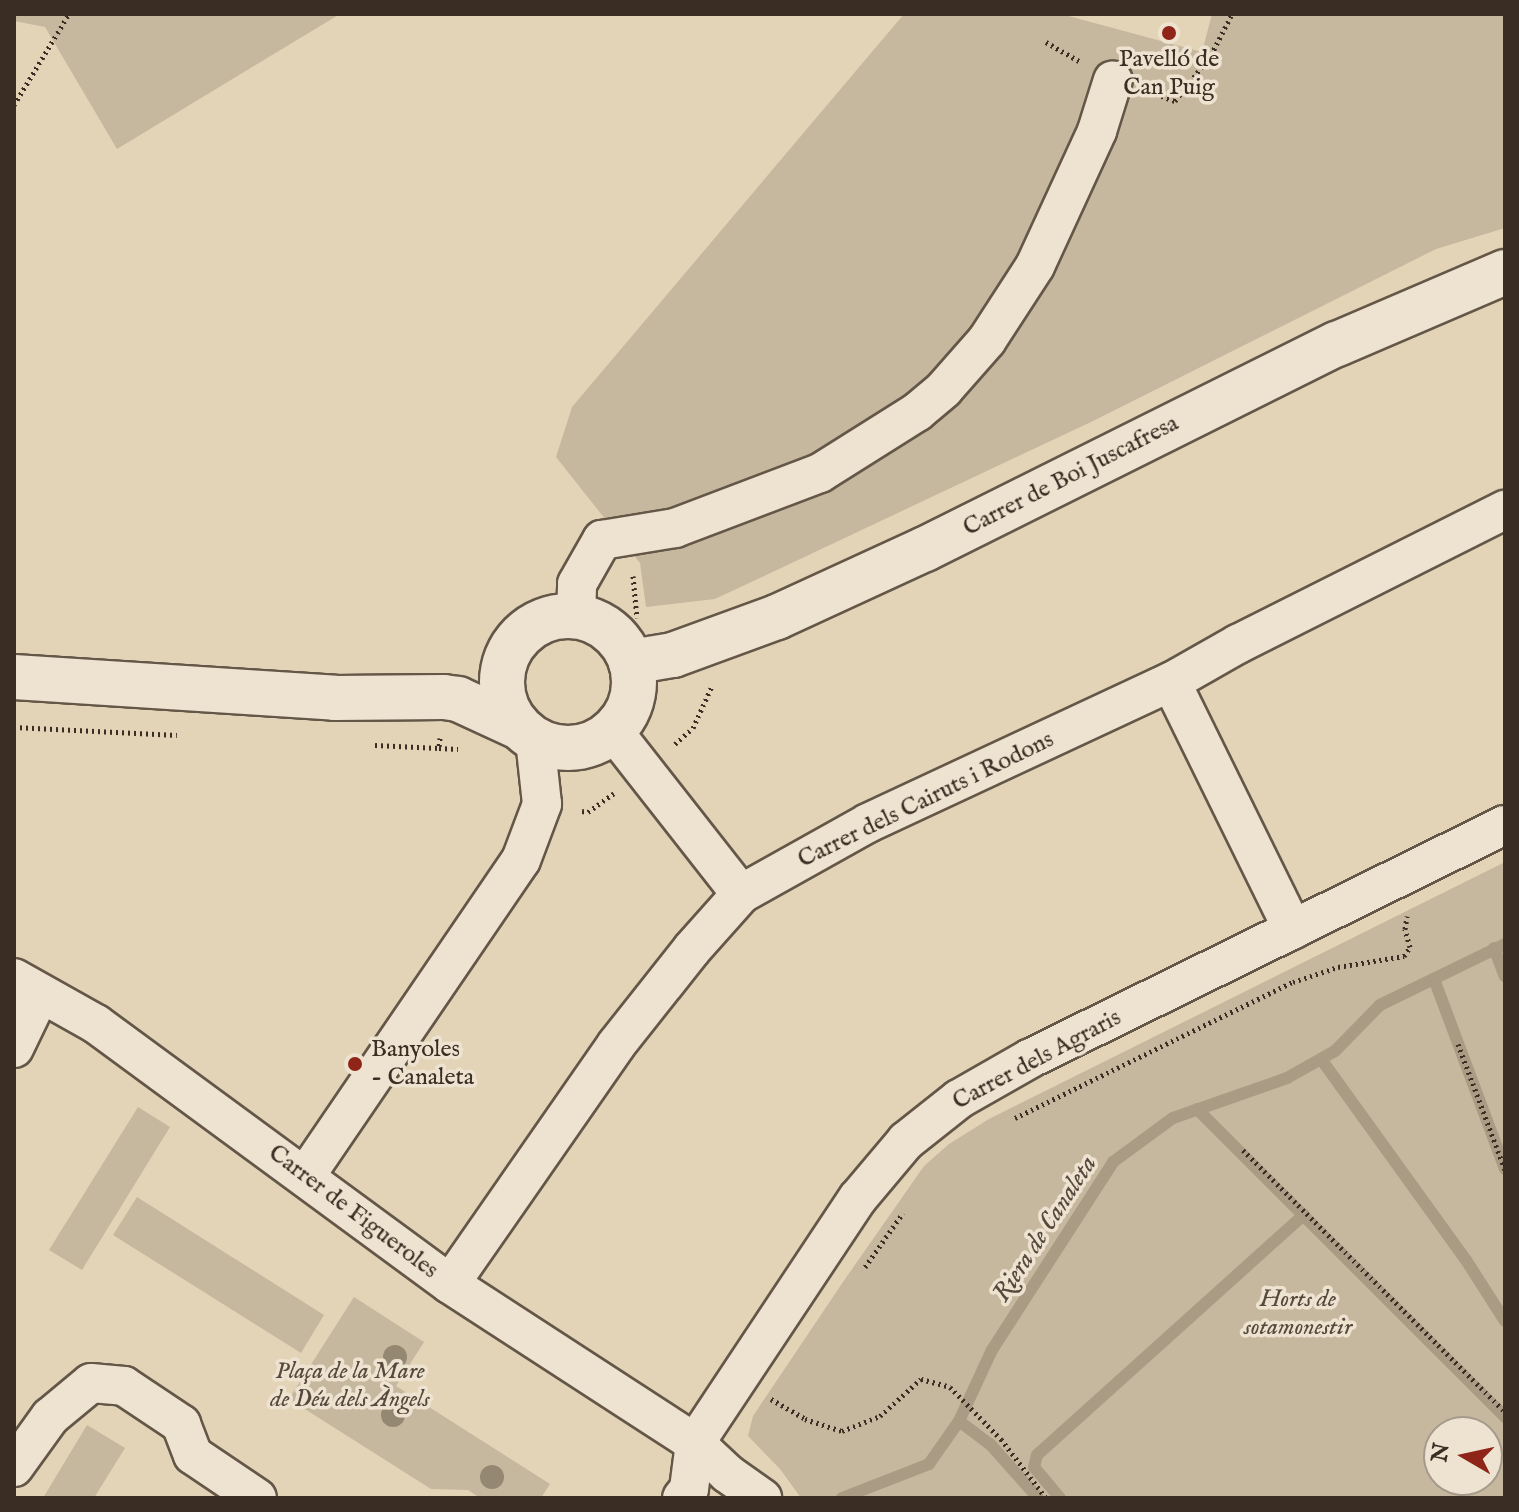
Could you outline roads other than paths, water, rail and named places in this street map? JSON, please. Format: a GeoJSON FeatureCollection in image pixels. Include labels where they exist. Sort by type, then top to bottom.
{"type":"FeatureCollection","features":[{"type":"Feature","properties":{"kind":"street"},"geometry":{"type":"LineString","coordinates":[[576,616],[577,584],[602,540],[675,528],[820,473],[917,412],[944,389],[987,340],[1035,266],[1097,131],[1113,80]]}},
{"type":"Feature","properties":{"kind":"street","name":"Carrer de Boi Juscafresa"},"geometry":{"type":"LineString","coordinates":[[631,662],[673,655],[777,617],[925,549],[1337,344],[1505,272]]}},
{"type":"Feature","properties":{"kind":"street","name":"Carrer dels Cairuts i Rodons"},"geometry":{"type":"LineString","coordinates":[[450,1284],[616,1045],[692,949],[741,894],[868,823],[1171,682],[1238,644],[1505,510]]}},
{"type":"Feature","properties":{"kind":"street"},"geometry":{"type":"LineString","coordinates":[[14,677],[335,698],[458,699],[548,746],[575,748],[602,740],[613,731],[630,707],[634,677],[623,645],[610,631],[594,621],[576,616],[558,617],[526,631],[506,660],[458,699]]}},
{"type":"Feature","properties":{"kind":"street"},"geometry":{"type":"LineString","coordinates":[[306,1175],[521,860],[542,804],[527,733],[503,695],[506,660]]}},
{"type":"Feature","properties":{"kind":"street"},"geometry":{"type":"LineString","coordinates":[[1171,682],[1293,930]]}},
{"type":"Feature","properties":{"kind":"street"},"geometry":{"type":"LineString","coordinates":[[613,731],[741,894]]}},
{"type":"Feature","properties":{"kind":"street","name":"Carrer dels Agraris"},"geometry":{"type":"LineString","coordinates":[[695,1443],[858,1198],[906,1141],[959,1099],[1031,1058],[1505,825]]}},
{"type":"Feature","properties":{"kind":"street"},"geometry":{"type":"LineString","coordinates":[[14,1048],[27,986]]}},
{"type":"Feature","properties":{"kind":"street","name":"Carrer de Figueroles"},"geometry":{"type":"LineString","coordinates":[[27,986],[96,1024],[306,1175],[450,1284],[695,1443],[728,1474],[762,1498]]}},
{"type":"Feature","properties":{"kind":"street"},"geometry":{"type":"LineString","coordinates":[[14,1467],[50,1417],[91,1383],[124,1386],[181,1424],[193,1455],[257,1498]]}},
{"type":"Feature","properties":{"kind":"street"},"geometry":{"type":"LineString","coordinates":[[682,1498],[689,1489],[695,1443]]}},
{"type":"Feature","properties":{"kind":"waterway","name":"Riera de Canaleta"},"geometry":{"type":"LineString","coordinates":[[842,1498],[929,1464],[959,1421],[992,1350],[1113,1162],[1173,1118],[1287,1078],[1335,1051],[1380,1005],[1505,944]]}},
{"type":"Feature","properties":{"kind":"waterway"},"geometry":{"type":"LineString","coordinates":[[1494,948],[1505,976]]}},
{"type":"Feature","properties":{"kind":"waterway"},"geometry":{"type":"LineString","coordinates":[[1434,979],[1505,1169]]}},
{"type":"Feature","properties":{"kind":"waterway"},"geometry":{"type":"LineString","coordinates":[[1321,1059],[1466,1260],[1505,1321]]}},
{"type":"Feature","properties":{"kind":"waterway"},"geometry":{"type":"LineString","coordinates":[[1197,1109],[1505,1417]]}},
{"type":"Feature","properties":{"kind":"waterway"},"geometry":{"type":"LineString","coordinates":[[1060,1498],[1034,1467],[1037,1455],[1304,1215]]}},
{"type":"Feature","properties":{"kind":"waterway"},"geometry":{"type":"LineString","coordinates":[[959,1421],[990,1444],[1038,1498]]}},
{"type":"Feature","properties":{"kind":"place","name":"Pavelló de Can Puig"},"geometry":{"type":"Point","coordinates":[1169,33]}},
{"type":"Feature","properties":{"kind":"place","name":"Banyoles - Canaleta"},"geometry":{"type":"Point","coordinates":[355,1064]}},
{"type":"Feature","properties":{"kind":"park label","name":"Horts de sotamonestir"},"geometry":{"type":"Point","coordinates":[1298,1314]}},
{"type":"Feature","properties":{"kind":"park label","name":"Plaça de la Mare de Déu dels Àngels"},"geometry":{"type":"Point","coordinates":[350,1386]}}]}
